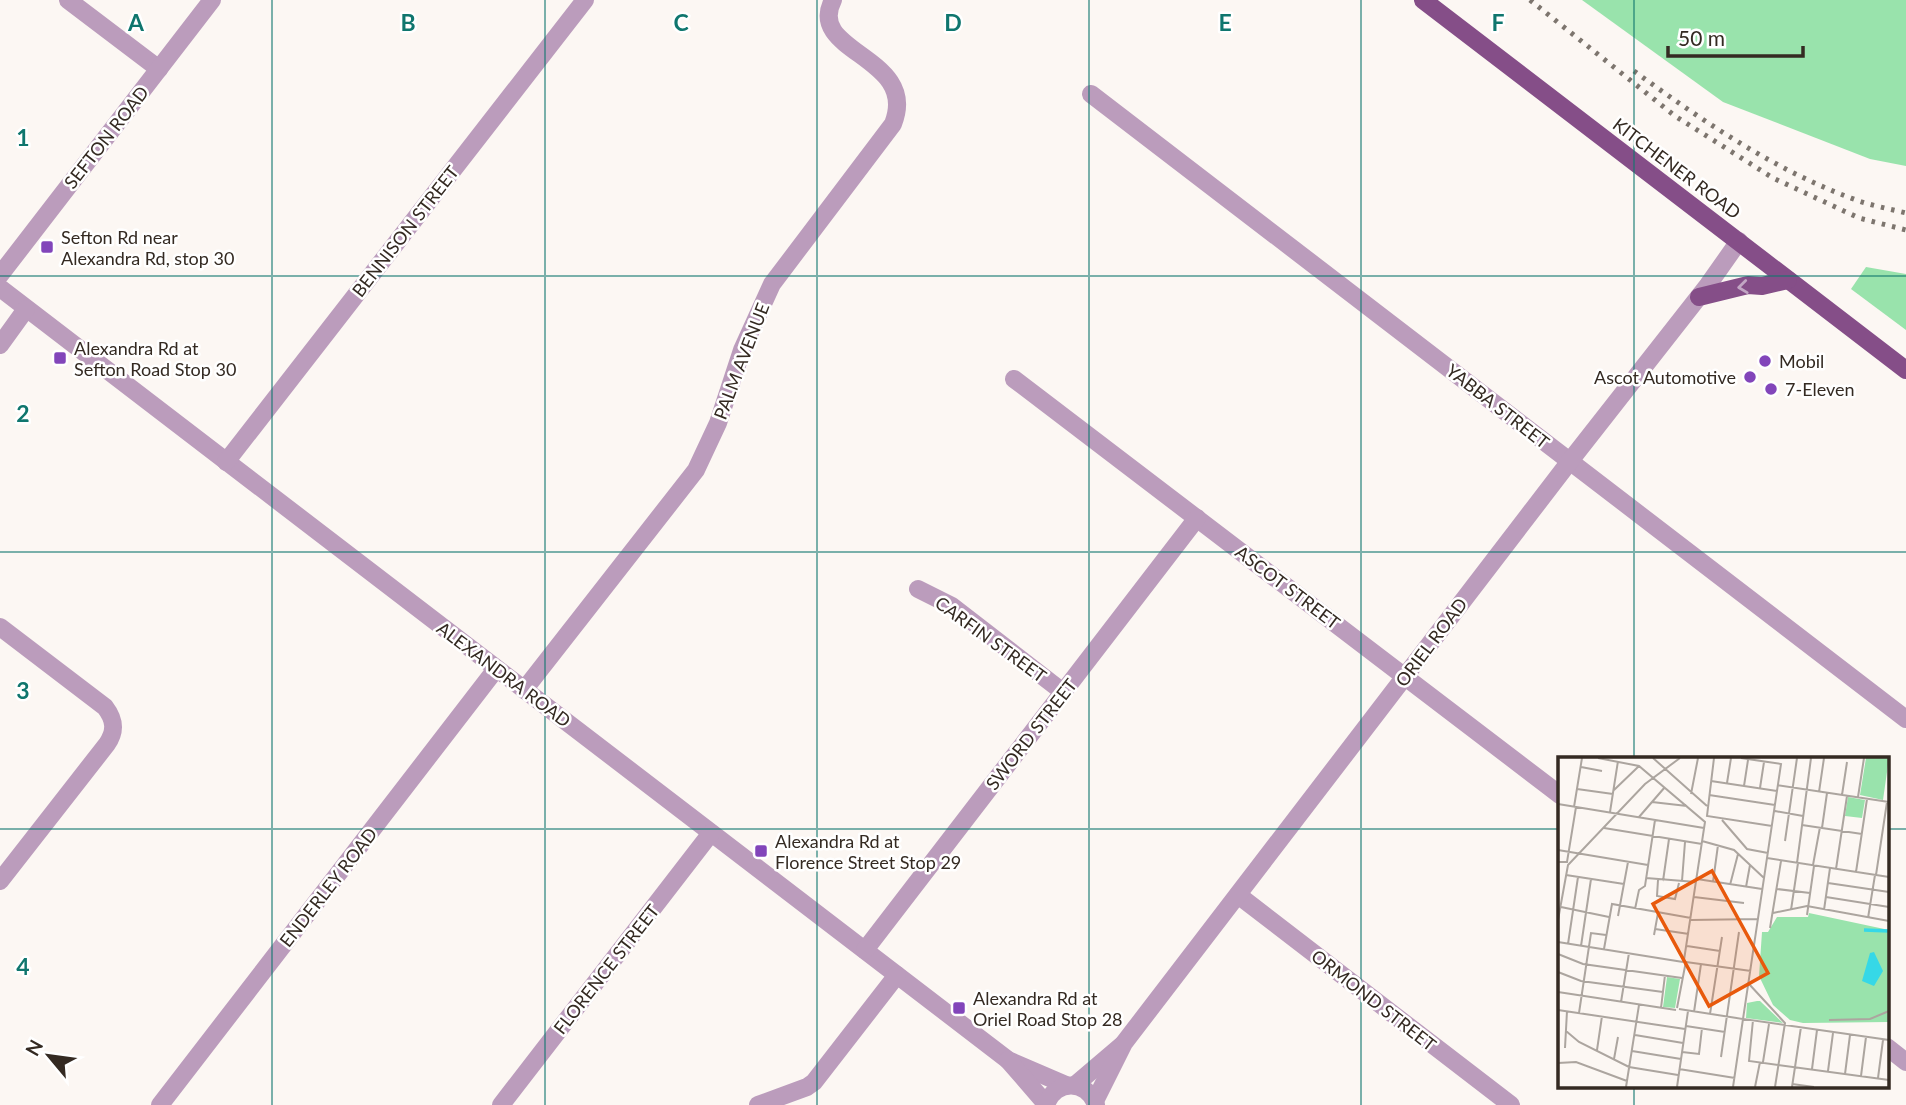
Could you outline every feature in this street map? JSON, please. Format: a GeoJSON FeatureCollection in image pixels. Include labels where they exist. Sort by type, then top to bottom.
{"type":"FeatureCollection","features":[{"type":"Feature","properties":{"kind":"main road","name":"KITCHENER ROAD"},"geometry":{"type":"LineString","coordinates":[[1423,0],[1904,366]]}},
{"type":"Feature","properties":{"kind":"main road"},"geometry":{"type":"LineString","coordinates":[[1699,297],[1748,285],[1762,286],[1788,280]]}},
{"type":"Feature","properties":{"kind":"street"},"geometry":{"type":"LineString","coordinates":[[68,0],[159,69]]}},
{"type":"Feature","properties":{"kind":"street","name":"SEFTON ROAD"},"geometry":{"type":"LineString","coordinates":[[0,275],[212,0]]}},
{"type":"Feature","properties":{"kind":"street","name":"BENNISON STREET"},"geometry":{"type":"LineString","coordinates":[[226,462],[585,0]]}},
{"type":"Feature","properties":{"kind":"street","name":"PALM AVENUE"},"geometry":{"type":"LineString","coordinates":[[524,690],[696,470],[718,423],[742,350],[772,284],[893,124],[898,101],[892,83],[834,32],[828,16],[833,0]]}},
{"type":"Feature","properties":{"kind":"street","name":"YABBA STREET"},"geometry":{"type":"LineString","coordinates":[[1091,94],[1906,719]]}},
{"type":"Feature","properties":{"kind":"street","name":"ORIEL ROAD"},"geometry":{"type":"LineString","coordinates":[[1095,1103],[1124,1043],[1674,325],[1699,297],[1739,241]]}},
{"type":"Feature","properties":{"kind":"street","name":"ALEXANDRA ROAD"},"geometry":{"type":"LineString","coordinates":[[0,288],[1008,1060],[1046,1105]]}},
{"type":"Feature","properties":{"kind":"street"},"geometry":{"type":"LineString","coordinates":[[0,345],[26,309]]}},
{"type":"Feature","properties":{"kind":"street","name":"ASCOT STREET"},"geometry":{"type":"LineString","coordinates":[[1014,379],[1558,795]]}},
{"type":"Feature","properties":{"kind":"street","name":"SWORD STREET"},"geometry":{"type":"LineString","coordinates":[[865,950],[1197,518]]}},
{"type":"Feature","properties":{"kind":"street","name":"CARFIN STREET"},"geometry":{"type":"LineString","coordinates":[[918,589],[952,607],[1063,692]]}},
{"type":"Feature","properties":{"kind":"street"},"geometry":{"type":"LineString","coordinates":[[0,627],[105,707],[114,725],[107,744],[0,881]]}},
{"type":"Feature","properties":{"kind":"street","name":"ENDERLEY ROAD"},"geometry":{"type":"LineString","coordinates":[[163,1104],[496,669]]}},
{"type":"Feature","properties":{"kind":"street","name":"FLORENCE STREET"},"geometry":{"type":"LineString","coordinates":[[501,1105],[711,833]]}},
{"type":"Feature","properties":{"kind":"street","name":"ORMOND STREET"},"geometry":{"type":"LineString","coordinates":[[1238,895],[1511,1105]]}},
{"type":"Feature","properties":{"kind":"street"},"geometry":{"type":"LineString","coordinates":[[758,1105],[814,1082],[897,975]]}},
{"type":"Feature","properties":{"kind":"street","name":"ORIEL ROAD"},"geometry":{"type":"LineString","coordinates":[[1046,1105],[1053,1092],[1071,1085],[1124,1043]]}},
{"type":"Feature","properties":{"kind":"street"},"geometry":{"type":"LineString","coordinates":[[1888,1048],[1906,1062]]}},
{"type":"Feature","properties":{"kind":"street","name":"ALEXANDRA ROAD"},"geometry":{"type":"LineString","coordinates":[[1008,1060],[1090,1094],[1095,1103]]}},
{"type":"Feature","properties":{"kind":"green space"},"geometry":{"type":"Polygon","coordinates":[[[1582,0],[1906,0],[1906,166],[1870,159],[1723,102],[1582,0]]]}},
{"type":"Feature","properties":{"kind":"green space"},"geometry":{"type":"Polygon","coordinates":[[[1866,267],[1906,274],[1906,330],[1851,289],[1866,267]]]}},
{"type":"Feature","properties":{"kind":"railway"},"geometry":{"type":"LineString","coordinates":[[1530,0],[1675,116],[1773,178],[1859,218],[1906,230]]}},
{"type":"Feature","properties":{"kind":"railway"},"geometry":{"type":"LineString","coordinates":[[1634,71],[1714,127],[1770,161],[1859,201],[1906,213]]}},
{"type":"Feature","properties":{"kind":"place","name":"Sefton Rd near Alexandra Rd, stop 30"},"geometry":{"type":"Point","coordinates":[47,247]}},
{"type":"Feature","properties":{"kind":"place","name":"Alexandra Rd at Sefton Road Stop 30"},"geometry":{"type":"Point","coordinates":[60,358]}},
{"type":"Feature","properties":{"kind":"place","name":"Mobil"},"geometry":{"type":"Point","coordinates":[1765,361]}},
{"type":"Feature","properties":{"kind":"place","name":"Ascot Automotive"},"geometry":{"type":"Point","coordinates":[1750,377]}},
{"type":"Feature","properties":{"kind":"place","name":"7-Eleven"},"geometry":{"type":"Point","coordinates":[1771,389]}},
{"type":"Feature","properties":{"kind":"place","name":"Alexandra Rd at Florence Street Stop 29"},"geometry":{"type":"Point","coordinates":[761,851]}},
{"type":"Feature","properties":{"kind":"place","name":"Alexandra Rd at Oriel Road Stop 28"},"geometry":{"type":"Point","coordinates":[959,1008]}}]}
